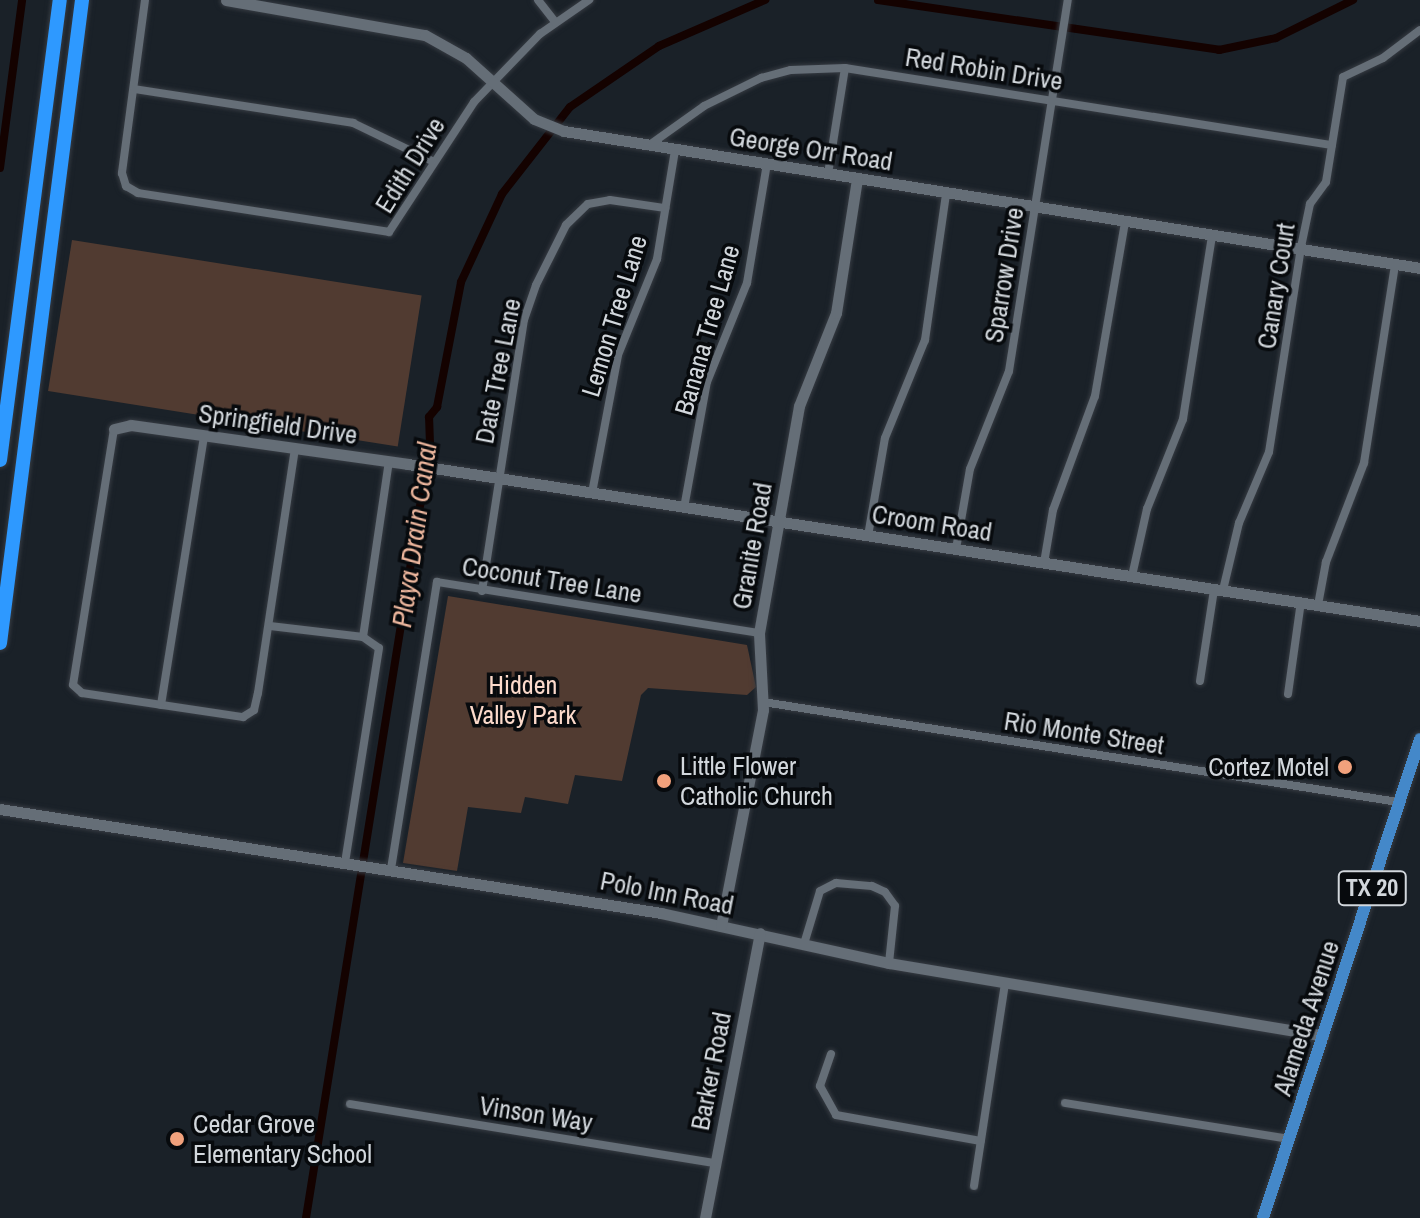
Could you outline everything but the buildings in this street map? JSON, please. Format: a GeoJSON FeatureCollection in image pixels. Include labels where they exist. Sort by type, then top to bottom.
{"type":"FeatureCollection","features":[{"type":"Feature","properties":{"kind":"highway"},"geometry":{"type":"LineString","coordinates":[[0,460],[60,0]]}},
{"type":"Feature","properties":{"kind":"highway"},"geometry":{"type":"LineString","coordinates":[[0,643],[82,0]]}},
{"type":"Feature","properties":{"kind":"main road","name":"Alameda Avenue"},"geometry":{"type":"LineString","coordinates":[[1263,1218],[1420,739]]}},
{"type":"Feature","properties":{"kind":"street"},"geometry":{"type":"LineString","coordinates":[[145,0],[134,89],[353,123],[432,161]]}},
{"type":"Feature","properties":{"kind":"street","name":"George Orr Road"},"geometry":{"type":"LineString","coordinates":[[226,0],[417,33],[459,52],[544,124],[558,129],[648,146],[1420,268]]}},
{"type":"Feature","properties":{"kind":"street"},"geometry":{"type":"LineString","coordinates":[[538,0],[555,22]]}},
{"type":"Feature","properties":{"kind":"street","name":"Edith Drive"},"geometry":{"type":"LineString","coordinates":[[134,89],[122,173],[126,186],[138,193],[389,232],[400,223],[432,161],[493,82],[555,22],[589,0]]}},
{"type":"Feature","properties":{"kind":"street","name":"Sparrow Drive"},"geometry":{"type":"LineString","coordinates":[[956,549],[970,469],[1009,371],[1068,0]]}},
{"type":"Feature","properties":{"kind":"street","name":"Canary Court"},"geometry":{"type":"LineString","coordinates":[[1200,681],[1218,590],[1239,523],[1269,452],[1301,247],[1310,204],[1326,182],[1344,75],[1383,58],[1420,30]]}},
{"type":"Feature","properties":{"kind":"street"},"geometry":{"type":"LineString","coordinates":[[828,174],[845,68]]}},
{"type":"Feature","properties":{"kind":"street","name":"Red Robin Drive"},"geometry":{"type":"LineString","coordinates":[[648,146],[691,114],[761,78],[791,70],[845,68],[1332,145]]}},
{"type":"Feature","properties":{"kind":"street","name":"Lemon Tree Lane"},"geometry":{"type":"LineString","coordinates":[[592,493],[618,355],[654,269],[675,150]]}},
{"type":"Feature","properties":{"kind":"street","name":"Banana Tree Lane"},"geometry":{"type":"LineString","coordinates":[[684,508],[707,382],[747,283],[767,164]]}},
{"type":"Feature","properties":{"kind":"street","name":"Granite Road"},"geometry":{"type":"LineString","coordinates":[[721,926],[763,702],[759,633],[799,406],[838,305],[857,179]]}},
{"type":"Feature","properties":{"kind":"street"},"geometry":{"type":"LineString","coordinates":[[868,536],[885,438],[925,340],[946,194]]}},
{"type":"Feature","properties":{"kind":"street","name":"Date Tree Lane"},"geometry":{"type":"LineString","coordinates":[[482,591],[524,320],[566,225],[575,212],[595,201],[665,208]]}},
{"type":"Feature","properties":{"kind":"street"},"geometry":{"type":"LineString","coordinates":[[1044,563],[1060,486],[1095,396],[1125,222]]}},
{"type":"Feature","properties":{"kind":"street"},"geometry":{"type":"LineString","coordinates":[[1132,576],[1147,509],[1183,419],[1212,235]]}},
{"type":"Feature","properties":{"kind":"street"},"geometry":{"type":"LineString","coordinates":[[1318,605],[1326,562],[1364,463],[1395,264]]}},
{"type":"Feature","properties":{"kind":"street","name":"Springfield Drive"},"geometry":{"type":"LineString","coordinates":[[114,429],[131,425],[437,469]]}},
{"type":"Feature","properties":{"kind":"street"},"geometry":{"type":"LineString","coordinates":[[114,429],[73,685],[82,693],[249,716],[270,626],[295,449]]}},
{"type":"Feature","properties":{"kind":"street"},"geometry":{"type":"LineString","coordinates":[[161,705],[204,437]]}},
{"type":"Feature","properties":{"kind":"street"},"geometry":{"type":"LineString","coordinates":[[363,637],[389,461]]}},
{"type":"Feature","properties":{"kind":"street","name":"Croom Road"},"geometry":{"type":"LineString","coordinates":[[437,469],[1420,621]]}},
{"type":"Feature","properties":{"kind":"street","name":"Coconut Tree Lane"},"geometry":{"type":"LineString","coordinates":[[391,869],[436,584],[759,633]]}},
{"type":"Feature","properties":{"kind":"street"},"geometry":{"type":"LineString","coordinates":[[1288,694],[1301,602]]}},
{"type":"Feature","properties":{"kind":"street"},"geometry":{"type":"LineString","coordinates":[[270,626],[363,637],[377,645],[348,862]]}},
{"type":"Feature","properties":{"kind":"street","name":"Rio Monte Street"},"geometry":{"type":"LineString","coordinates":[[763,702],[1398,802]]}},
{"type":"Feature","properties":{"kind":"street","name":"Polo Inn Road"},"geometry":{"type":"LineString","coordinates":[[0,809],[391,869],[760,933],[889,963],[1323,1036]]}},
{"type":"Feature","properties":{"kind":"street"},"geometry":{"type":"LineString","coordinates":[[804,944],[820,891],[836,883],[872,886],[885,892],[895,906],[889,963]]}},
{"type":"Feature","properties":{"kind":"street","name":"Barker Road"},"geometry":{"type":"LineString","coordinates":[[705,1218],[760,933]]}},
{"type":"Feature","properties":{"kind":"street"},"geometry":{"type":"LineString","coordinates":[[974,1186],[1005,983]]}},
{"type":"Feature","properties":{"kind":"street"},"geometry":{"type":"LineString","coordinates":[[831,1054],[820,1086],[836,1115],[981,1141]]}},
{"type":"Feature","properties":{"kind":"street"},"geometry":{"type":"LineString","coordinates":[[1065,1103],[1290,1139]]}},
{"type":"Feature","properties":{"kind":"street","name":"Vinson Way"},"geometry":{"type":"LineString","coordinates":[[350,1104],[716,1163]]}},
{"type":"Feature","properties":{"kind":"green space"},"geometry":{"type":"Polygon","coordinates":[[[72,240],[422,295],[398,446],[48,391],[72,240]]]}},
{"type":"Feature","properties":{"kind":"green space","name":"Hidden Valley Park"},"geometry":{"type":"Polygon","coordinates":[[[448,596],[747,645],[756,687],[747,695],[648,688],[641,695],[622,781],[575,775],[568,804],[525,797],[521,813],[468,807],[457,871],[403,863],[448,596]]]}},
{"type":"Feature","properties":{"kind":"waterway"},"geometry":{"type":"LineString","coordinates":[[0,168],[22,0]]}},
{"type":"Feature","properties":{"kind":"waterway","name":"Playa Drain Canal"},"geometry":{"type":"LineString","coordinates":[[306,1218],[430,444],[429,417],[437,407],[461,282],[502,194],[570,107],[659,46],[765,0]]}},
{"type":"Feature","properties":{"kind":"waterway","name":"Playa Drain Canal"},"geometry":{"type":"LineString","coordinates":[[878,0],[1219,50],[1276,38],[1353,0]]}},
{"type":"Feature","properties":{"kind":"place","name":"Cortez Motel"},"geometry":{"type":"Point","coordinates":[1345,767]}},
{"type":"Feature","properties":{"kind":"place","name":"Little Flower Catholic Church"},"geometry":{"type":"Point","coordinates":[664,781]}},
{"type":"Feature","properties":{"kind":"place","name":"Cedar Grove Elementary School"},"geometry":{"type":"Point","coordinates":[177,1139]}}]}
